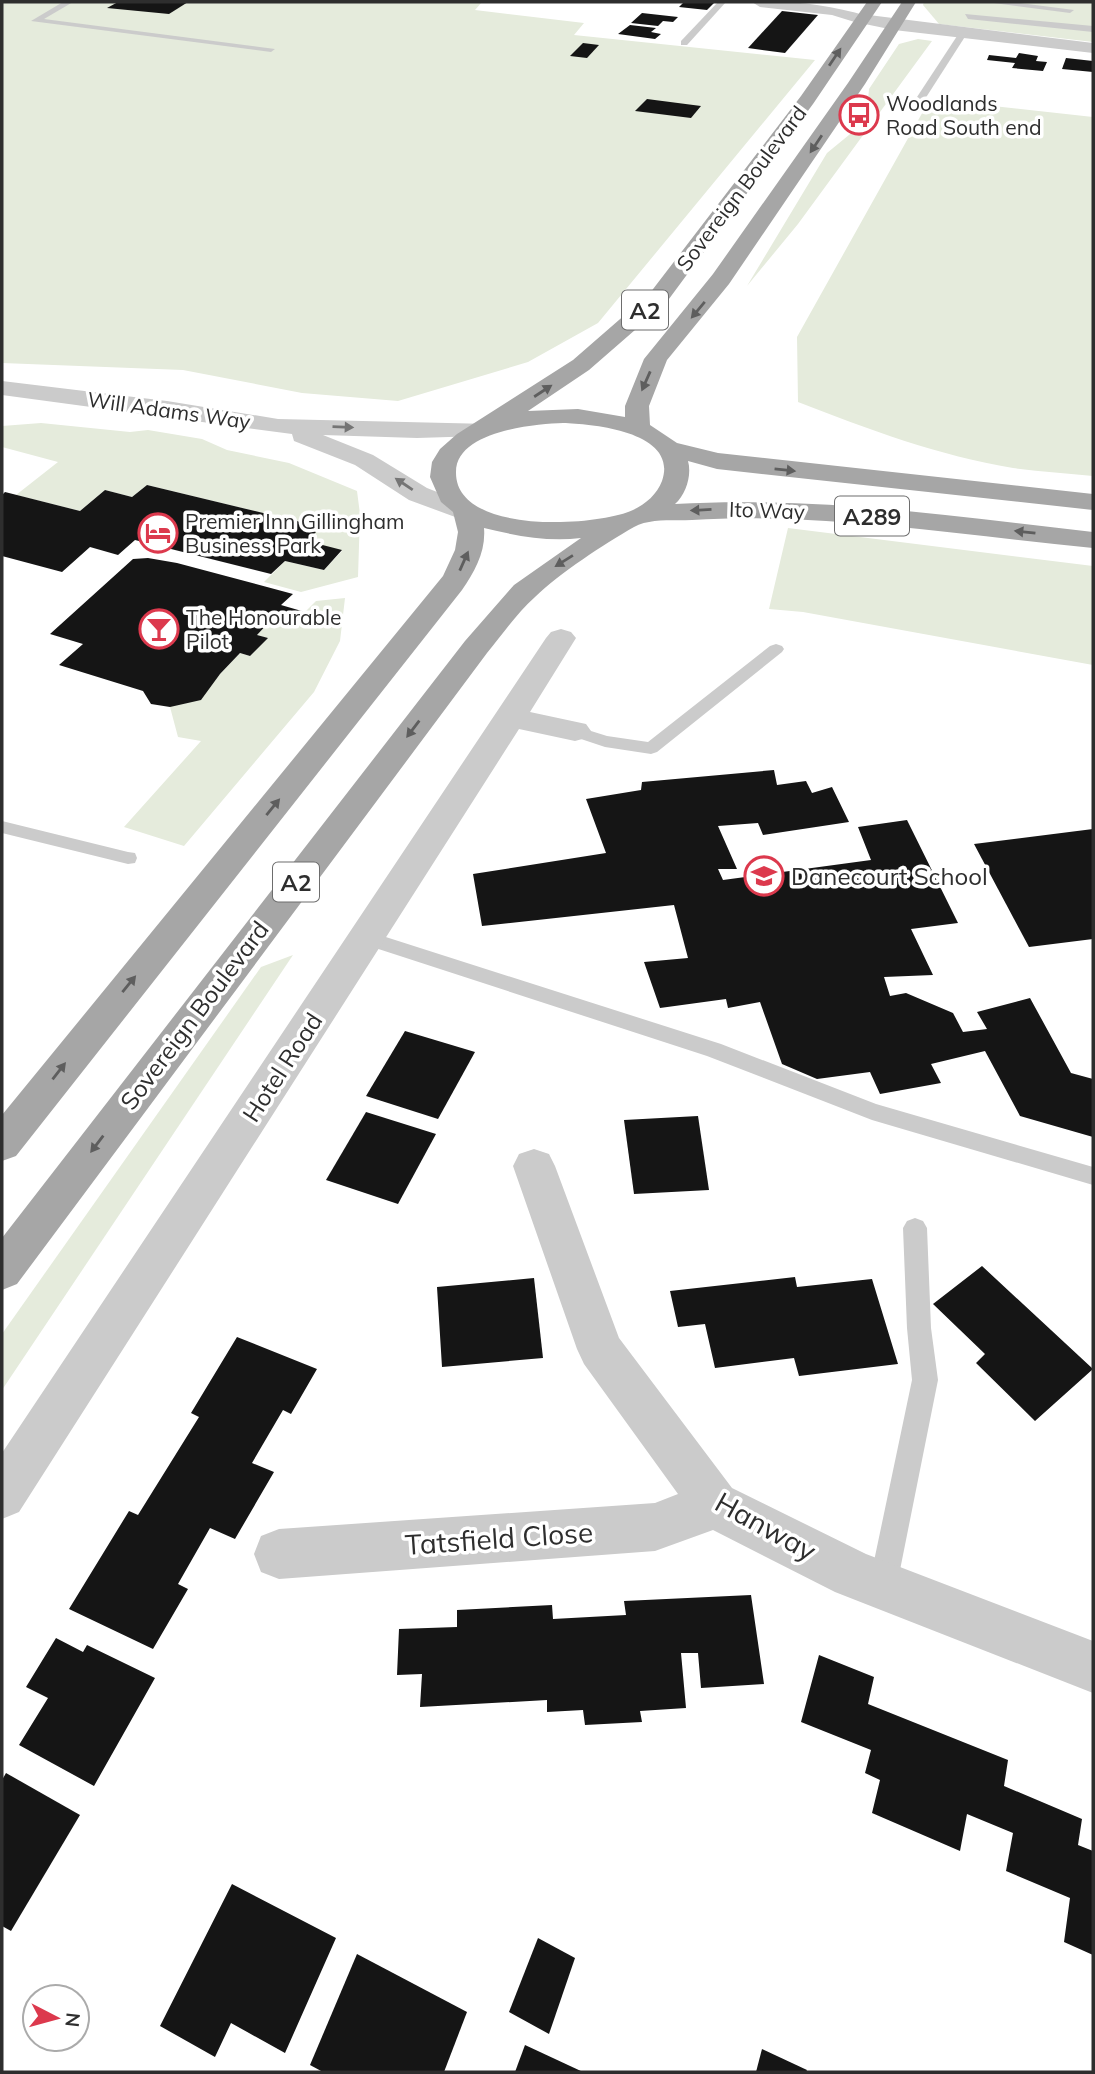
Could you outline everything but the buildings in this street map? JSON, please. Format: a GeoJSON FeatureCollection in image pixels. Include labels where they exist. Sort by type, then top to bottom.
{"type":"FeatureCollection","features":[{"type":"Feature","properties":{"kind":"main road","name":"Sovereign Boulevard"},"geometry":{"type":"LineString","coordinates":[[638,428],[637,406],[656,359],[715,287],[856,84],[909,2]]}},
{"type":"Feature","properties":{"kind":"main road","name":"Sovereign Boulevard"},"geometry":{"type":"LineString","coordinates":[[466,513],[452,500],[445,487],[444,465],[453,449],[581,365],[658,298],[807,100],[868,10]]}},
{"type":"Feature","properties":{"kind":"main road","name":"Ito Way"},"geometry":{"type":"LineString","coordinates":[[483,428],[525,418],[564,415],[603,419],[638,428],[671,449],[717,461],[1093,502]]}},
{"type":"Feature","properties":{"kind":"main road"},"geometry":{"type":"LineString","coordinates":[[636,519],[668,498],[678,481],[677,463],[671,449]]}},
{"type":"Feature","properties":{"kind":"main road","name":"Ito Way"},"geometry":{"type":"LineString","coordinates":[[466,513],[494,524],[543,531],[587,530],[636,519],[735,508],[788,510],[1093,540]]}},
{"type":"Feature","properties":{"kind":"main road","name":"A2"},"geometry":{"type":"LineString","coordinates":[[2,1144],[452,584],[472,538],[473,528],[466,513]]}},
{"type":"Feature","properties":{"kind":"main road","name":"Sovereign Boulevard"},"geometry":{"type":"LineString","coordinates":[[2,1271],[476,647],[524,591],[555,567],[636,519]]}},
{"type":"Feature","properties":{"kind":"street"},"geometry":{"type":"LineString","coordinates":[[760,2],[834,10],[868,10],[894,25],[966,24],[1058,44],[1093,48]]}},
{"type":"Feature","properties":{"kind":"street","name":"Will Adams Way"},"geometry":{"type":"LineString","coordinates":[[2,388],[157,407],[278,426],[417,431],[483,428]]}},
{"type":"Feature","properties":{"kind":"street","name":"Will Adams Way"},"geometry":{"type":"LineString","coordinates":[[2,405],[59,396]]}},
{"type":"Feature","properties":{"kind":"street","name":"Will Adams Way"},"geometry":{"type":"LineString","coordinates":[[278,426],[364,460],[418,494],[466,513]]}},
{"type":"Feature","properties":{"kind":"street","name":"Hotel Road"},"geometry":{"type":"LineString","coordinates":[[2,1495],[561,638]]}},
{"type":"Feature","properties":{"kind":"street"},"geometry":{"type":"LineString","coordinates":[[511,718],[575,731]]}},
{"type":"Feature","properties":{"kind":"street","name":"Hanway"},"geometry":{"type":"LineString","coordinates":[[534,1167],[600,1349],[715,1505],[853,1574],[1093,1667]]}},
{"type":"Feature","properties":{"kind":"street","name":"Tatsfield Close"},"geometry":{"type":"LineString","coordinates":[[279,1554],[655,1527],[715,1505]]}},
{"type":"Feature","properties":{"kind":"lane"},"geometry":{"type":"LineString","coordinates":[[69,2],[35,21],[271,49]]}},
{"type":"Feature","properties":{"kind":"lane"},"geometry":{"type":"LineString","coordinates":[[684,43],[722,2]]}},
{"type":"Feature","properties":{"kind":"lane"},"geometry":{"type":"LineString","coordinates":[[990,2],[1072,6],[1058,44]]}},
{"type":"Feature","properties":{"kind":"lane"},"geometry":{"type":"LineString","coordinates":[[922,97],[966,24],[1093,29]]}},
{"type":"Feature","properties":{"kind":"lane"},"geometry":{"type":"LineString","coordinates":[[575,731],[605,741],[651,748],[776,649]]}},
{"type":"Feature","properties":{"kind":"lane"},"geometry":{"type":"LineString","coordinates":[[2,827],[128,858]]}},
{"type":"Feature","properties":{"kind":"lane"},"geometry":{"type":"LineString","coordinates":[[367,937],[714,1050],[872,1111],[1093,1176]]}},
{"type":"Feature","properties":{"kind":"lane"},"geometry":{"type":"LineString","coordinates":[[883,1585],[925,1380],[919,1328],[915,1227]]}},
{"type":"Feature","properties":{"kind":"green space"},"geometry":{"type":"Polygon","coordinates":[[[2,2],[482,2],[475,10],[584,23],[574,35],[815,60],[598,323],[528,362],[398,401],[302,393],[183,370],[2,363],[2,2]]]}},
{"type":"Feature","properties":{"kind":"green space"},"geometry":{"type":"Polygon","coordinates":[[[924,2],[1093,2],[1093,42],[939,24],[923,5],[924,2]]]}},
{"type":"Feature","properties":{"kind":"green space"},"geometry":{"type":"Polygon","coordinates":[[[918,39],[932,41],[798,224],[747,286],[827,153],[855,130],[867,112],[869,89],[899,44],[918,39]]]}},
{"type":"Feature","properties":{"kind":"green space"},"geometry":{"type":"Polygon","coordinates":[[[930,99],[1093,117],[1093,476],[1013,468],[958,456],[877,432],[798,402],[797,337],[930,99]]]}},
{"type":"Feature","properties":{"kind":"green space"},"geometry":{"type":"Polygon","coordinates":[[[41,423],[130,432],[148,430],[202,439],[227,450],[289,463],[357,491],[360,514],[358,577],[301,592],[264,582],[285,561],[324,570],[342,551],[307,541],[320,527],[147,485],[132,497],[105,490],[80,511],[16,495],[58,462],[2,447],[2,426],[41,423]]]}},
{"type":"Feature","properties":{"kind":"green space"},"geometry":{"type":"Polygon","coordinates":[[[788,528],[1093,566],[1093,665],[803,612],[769,609],[788,528]]]}},
{"type":"Feature","properties":{"kind":"green space"},"geometry":{"type":"Polygon","coordinates":[[[345,598],[340,641],[314,692],[184,846],[124,827],[201,741],[178,737],[170,707],[220,674],[240,653],[250,656],[267,638],[257,635],[271,620],[292,625],[316,601],[345,598]]]}},
{"type":"Feature","properties":{"kind":"green space"},"geometry":{"type":"Polygon","coordinates":[[[293,955],[2,1390],[2,1334],[261,967],[293,955]]]}},
{"type":"Feature","properties":{"kind":"place","name":"Woodlands Road South end"},"geometry":{"type":"Point","coordinates":[859,115]}},
{"type":"Feature","properties":{"kind":"place","name":"Premier Inn Gillingham Business Park"},"geometry":{"type":"Point","coordinates":[158,533]}},
{"type":"Feature","properties":{"kind":"place","name":"The Honourable Pilot"},"geometry":{"type":"Point","coordinates":[159,629]}},
{"type":"Feature","properties":{"kind":"place","name":"Danecourt School"},"geometry":{"type":"Point","coordinates":[764,876]}}]}
